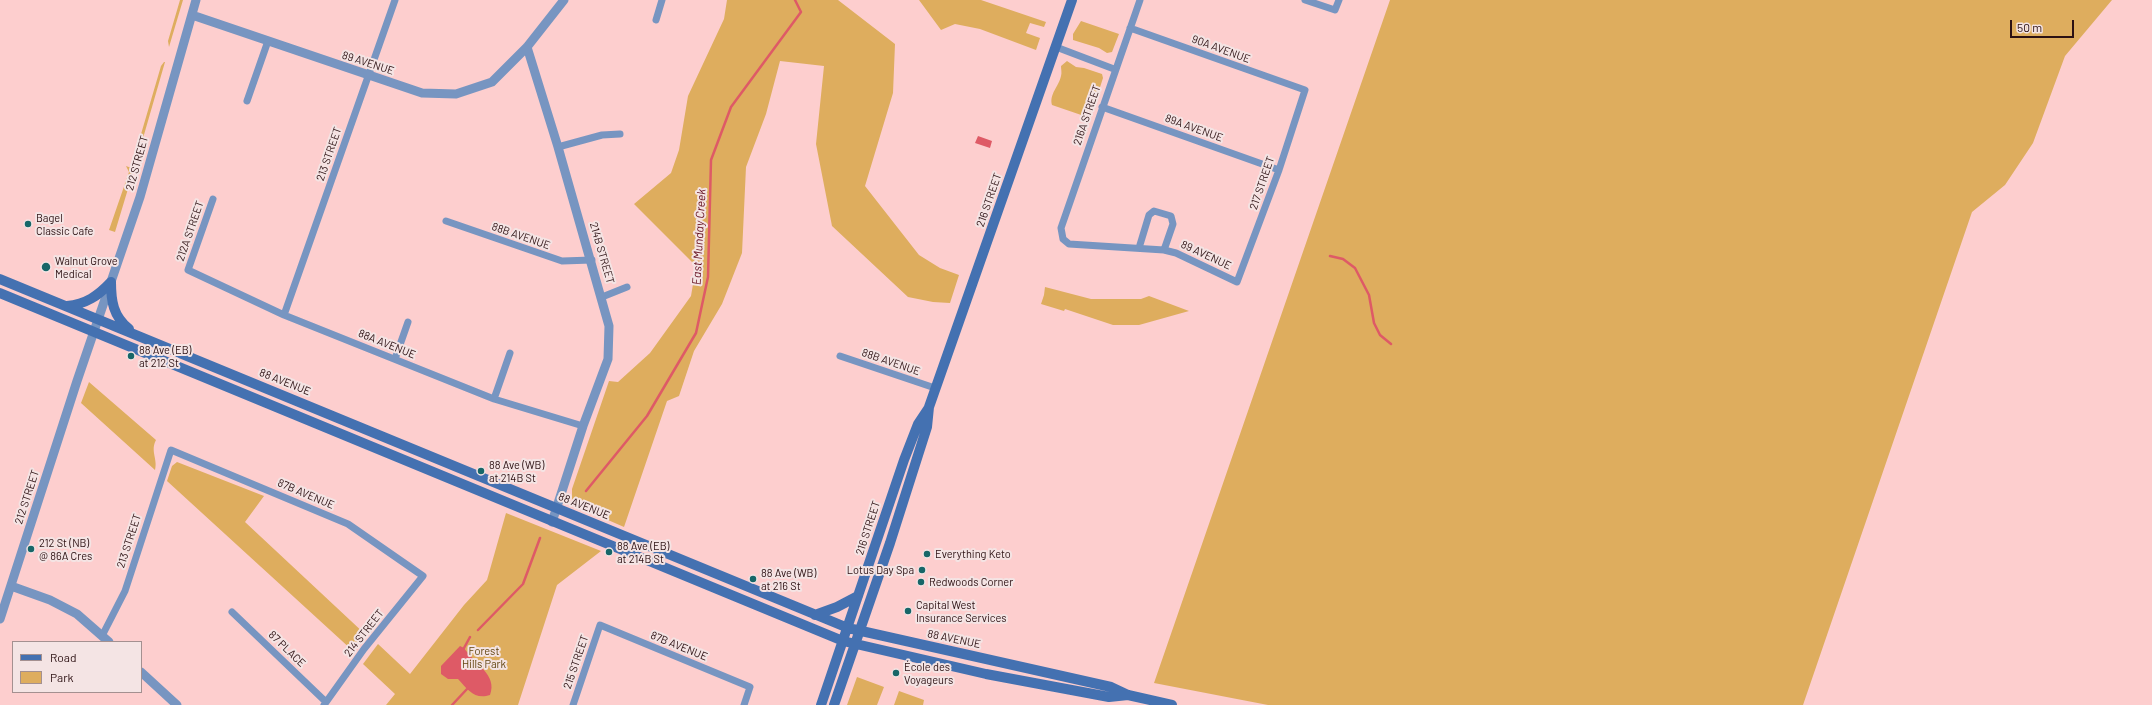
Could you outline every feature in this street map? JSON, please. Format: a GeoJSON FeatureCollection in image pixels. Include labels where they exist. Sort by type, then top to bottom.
{"type":"FeatureCollection","features":[{"type":"Feature","properties":{"kind":"main road","name":"216 STREET"},"geometry":{"type":"LineString","coordinates":[[834,705],[856,645],[927,427],[929,407],[935,388],[1072,0]]}},
{"type":"Feature","properties":{"kind":"main road","name":"88 AVENUE"},"geometry":{"type":"LineString","coordinates":[[0,279],[848,628],[1112,687],[1128,695],[1166,704]]}},
{"type":"Feature","properties":{"kind":"main road"},"geometry":{"type":"LineString","coordinates":[[65,306],[86,302],[98,295],[111,282]]}},
{"type":"Feature","properties":{"kind":"main road"},"geometry":{"type":"LineString","coordinates":[[111,282],[111,303],[116,314],[121,323],[135,334]]}},
{"type":"Feature","properties":{"kind":"main road","name":"88 AVENUE"},"geometry":{"type":"LineString","coordinates":[[0,293],[843,641],[986,674],[1109,697],[1128,695]]}},
{"type":"Feature","properties":{"kind":"main road","name":"216 STREET"},"geometry":{"type":"LineString","coordinates":[[821,705],[918,424],[929,407]]}},
{"type":"Feature","properties":{"kind":"main road"},"geometry":{"type":"LineString","coordinates":[[815,615],[838,607],[858,596]]}},
{"type":"Feature","properties":{"kind":"street","name":"212 STREET"},"geometry":{"type":"LineString","coordinates":[[0,619],[77,381],[140,197],[196,0]]}},
{"type":"Feature","properties":{"kind":"street","name":"213 STREET"},"geometry":{"type":"LineString","coordinates":[[284,315],[395,0]]}},
{"type":"Feature","properties":{"kind":"street"},"geometry":{"type":"LineString","coordinates":[[527,47],[564,0]]}},
{"type":"Feature","properties":{"kind":"street"},"geometry":{"type":"LineString","coordinates":[[656,20],[662,0]]}},
{"type":"Feature","properties":{"kind":"street","name":"216A STREET"},"geometry":{"type":"LineString","coordinates":[[1063,239],[1060,228],[1114,69],[1140,0]]}},
{"type":"Feature","properties":{"kind":"street"},"geometry":{"type":"LineString","coordinates":[[1305,0],[1335,10],[1339,0]]}},
{"type":"Feature","properties":{"kind":"street","name":"89 AVENUE"},"geometry":{"type":"LineString","coordinates":[[192,15],[368,76],[422,93],[456,94],[492,82],[527,47]]}},
{"type":"Feature","properties":{"kind":"street","name":"90A AVENUE"},"geometry":{"type":"LineString","coordinates":[[1130,28],[1305,90]]}},
{"type":"Feature","properties":{"kind":"street"},"geometry":{"type":"LineString","coordinates":[[247,101],[268,41]]}},
{"type":"Feature","properties":{"kind":"street","name":"214B STREET"},"geometry":{"type":"LineString","coordinates":[[527,47],[592,260],[609,326],[608,359],[583,426],[552,522]]}},
{"type":"Feature","properties":{"kind":"street"},"geometry":{"type":"LineString","coordinates":[[1056,47],[1114,69]]}},
{"type":"Feature","properties":{"kind":"street","name":"217 STREET"},"geometry":{"type":"LineString","coordinates":[[1237,282],[1279,170],[1305,90]]}},
{"type":"Feature","properties":{"kind":"street","name":"89A AVENUE"},"geometry":{"type":"LineString","coordinates":[[1102,107],[1279,170]]}},
{"type":"Feature","properties":{"kind":"street"},"geometry":{"type":"LineString","coordinates":[[558,147],[602,134],[620,134]]}},
{"type":"Feature","properties":{"kind":"street","name":"212A STREET"},"geometry":{"type":"LineString","coordinates":[[188,270],[213,199]]}},
{"type":"Feature","properties":{"kind":"street","name":"89 AVENUE"},"geometry":{"type":"LineString","coordinates":[[1139,248],[1149,215],[1154,211],[1171,216],[1172,224],[1164,250]]}},
{"type":"Feature","properties":{"kind":"street","name":"88B AVENUE"},"geometry":{"type":"LineString","coordinates":[[446,220],[562,262],[592,260]]}},
{"type":"Feature","properties":{"kind":"street","name":"89 AVENUE"},"geometry":{"type":"LineString","coordinates":[[1063,239],[1069,244],[1164,250],[1176,253],[1237,282]]}},
{"type":"Feature","properties":{"kind":"street","name":"88A AVENUE"},"geometry":{"type":"LineString","coordinates":[[188,270],[284,315],[494,399],[583,426]]}},
{"type":"Feature","properties":{"kind":"street"},"geometry":{"type":"LineString","coordinates":[[602,297],[627,287]]}},
{"type":"Feature","properties":{"kind":"street"},"geometry":{"type":"LineString","coordinates":[[395,359],[408,322]]}},
{"type":"Feature","properties":{"kind":"street"},"geometry":{"type":"LineString","coordinates":[[494,399],[510,353]]}},
{"type":"Feature","properties":{"kind":"street","name":"88B AVENUE"},"geometry":{"type":"LineString","coordinates":[[840,356],[935,388]]}},
{"type":"Feature","properties":{"kind":"street","name":"213 STREET"},"geometry":{"type":"LineString","coordinates":[[105,639],[125,591],[171,450]]}},
{"type":"Feature","properties":{"kind":"street","name":"87B AVENUE"},"geometry":{"type":"LineString","coordinates":[[171,450],[348,524],[423,576]]}},
{"type":"Feature","properties":{"kind":"street","name":"214 STREET"},"geometry":{"type":"LineString","coordinates":[[325,704],[364,649],[423,576]]}},
{"type":"Feature","properties":{"kind":"street"},"geometry":{"type":"LineString","coordinates":[[11,586],[50,600],[77,614],[105,639]]}},
{"type":"Feature","properties":{"kind":"street","name":"87 PLACE"},"geometry":{"type":"LineString","coordinates":[[232,612],[325,704]]}},
{"type":"Feature","properties":{"kind":"street","name":"87B AVENUE"},"geometry":{"type":"LineString","coordinates":[[600,625],[750,687],[744,705]]}},
{"type":"Feature","properties":{"kind":"street","name":"215 STREET"},"geometry":{"type":"LineString","coordinates":[[573,705],[600,625]]}},
{"type":"Feature","properties":{"kind":"street"},"geometry":{"type":"LineString","coordinates":[[142,673],[177,705]]}},
{"type":"Feature","properties":{"kind":"green space"},"geometry":{"type":"Polygon","coordinates":[[[180,0],[183,0],[169,47],[168,41],[180,0]]]}},
{"type":"Feature","properties":{"kind":"green space"},"geometry":{"type":"Polygon","coordinates":[[[727,0],[838,0],[895,44],[893,93],[865,186],[919,255],[940,268],[959,275],[950,303],[933,302],[908,297],[832,226],[816,144],[824,66],[780,61],[766,114],[746,167],[742,253],[722,304],[694,351],[679,396],[667,401],[624,527],[576,506],[572,502],[572,489],[609,381],[618,382],[650,353],[691,296],[696,266],[634,204],[671,173],[679,150],[688,96],[724,19],[727,0]]]}},
{"type":"Feature","properties":{"kind":"green space"},"geometry":{"type":"Polygon","coordinates":[[[919,0],[981,0],[1046,22],[1044,27],[1030,23],[1026,33],[1040,38],[1036,50],[980,29],[955,24],[941,30],[919,0]]]}},
{"type":"Feature","properties":{"kind":"green space"},"geometry":{"type":"Polygon","coordinates":[[[1390,0],[2112,0],[2065,56],[2033,143],[2005,185],[1972,212],[1803,705],[1268,705],[1154,683],[1390,0]]]}},
{"type":"Feature","properties":{"kind":"green space"},"geometry":{"type":"Polygon","coordinates":[[[1081,21],[1119,34],[1112,52],[1107,53],[1099,48],[1073,40],[1073,34],[1081,21]]]}},
{"type":"Feature","properties":{"kind":"green space"},"geometry":{"type":"Polygon","coordinates":[[[1067,61],[1076,67],[1102,74],[1103,78],[1090,118],[1052,105],[1052,97],[1060,80],[1061,66],[1067,61]]]}},
{"type":"Feature","properties":{"kind":"green space"},"geometry":{"type":"Polygon","coordinates":[[[164,62],[137,159],[134,158],[161,66],[164,62]]]}},
{"type":"Feature","properties":{"kind":"green space"},"geometry":{"type":"Polygon","coordinates":[[[126,166],[134,169],[115,232],[109,230],[129,172],[126,166]]]}},
{"type":"Feature","properties":{"kind":"green space"},"geometry":{"type":"Polygon","coordinates":[[[1045,287],[1091,299],[1141,299],[1149,296],[1189,311],[1139,325],[1113,325],[1065,309],[1064,311],[1041,304],[1045,287]]]}},
{"type":"Feature","properties":{"kind":"green space"},"geometry":{"type":"Polygon","coordinates":[[[89,382],[156,440],[154,444],[156,462],[155,470],[81,403],[89,382]]]}},
{"type":"Feature","properties":{"kind":"green space"},"geometry":{"type":"Polygon","coordinates":[[[177,462],[264,496],[245,522],[366,635],[353,651],[167,481],[172,466],[177,462]]]}},
{"type":"Feature","properties":{"kind":"green space","name":"Forest Hills Park"},"geometry":{"type":"Polygon","coordinates":[[[506,513],[601,551],[557,585],[518,705],[386,705],[395,694],[363,664],[378,644],[410,674],[464,605],[487,580],[506,513]]]}},
{"type":"Feature","properties":{"kind":"green space"},"geometry":{"type":"Polygon","coordinates":[[[857,677],[884,687],[877,705],[847,705],[857,677]]]}},
{"type":"Feature","properties":{"kind":"green space"},"geometry":{"type":"Polygon","coordinates":[[[899,691],[924,700],[923,705],[894,705],[899,691]]]}},
{"type":"Feature","properties":{"kind":"shaded area"},"geometry":{"type":"Polygon","coordinates":[[[978,136],[992,141],[990,148],[975,143],[978,136]]]}},
{"type":"Feature","properties":{"kind":"shaded area"},"geometry":{"type":"Polygon","coordinates":[[[460,646],[464,648],[488,675],[492,688],[490,695],[476,695],[458,679],[448,679],[441,674],[441,666],[460,646]]]}},
{"type":"Feature","properties":{"kind":"waterway","name":"East Munday Creek"},"geometry":{"type":"LineString","coordinates":[[586,491],[647,416],[696,333],[708,277],[711,160],[731,107],[801,12],[795,0]]}},
{"type":"Feature","properties":{"kind":"waterway"},"geometry":{"type":"LineString","coordinates":[[1330,256],[1343,259],[1355,268],[1369,295],[1374,323],[1380,335],[1391,344]]}},
{"type":"Feature","properties":{"kind":"waterway"},"geometry":{"type":"LineString","coordinates":[[478,630],[523,584],[540,538]]}},
{"type":"Feature","properties":{"kind":"waterway"},"geometry":{"type":"LineString","coordinates":[[464,648],[470,637]]}},
{"type":"Feature","properties":{"kind":"waterway"},"geometry":{"type":"LineString","coordinates":[[452,705],[467,689]]}},
{"type":"Feature","properties":{"kind":"place","name":"Bagel Classic Cafe"},"geometry":{"type":"Point","coordinates":[28,224]}},
{"type":"Feature","properties":{"kind":"place","name":"Walnut Grove Medical"},"geometry":{"type":"Point","coordinates":[46,267]}},
{"type":"Feature","properties":{"kind":"place","name":"88 Ave (EB) at 212 St"},"geometry":{"type":"Point","coordinates":[131,356]}},
{"type":"Feature","properties":{"kind":"place","name":"88 Ave (WB) at 214B St"},"geometry":{"type":"Point","coordinates":[481,471]}},
{"type":"Feature","properties":{"kind":"place","name":"212 St (NB) @ 86A Cres"},"geometry":{"type":"Point","coordinates":[31,549]}},
{"type":"Feature","properties":{"kind":"place","name":"88 Ave (EB) at 214B St"},"geometry":{"type":"Point","coordinates":[609,552]}},
{"type":"Feature","properties":{"kind":"place","name":"Everything Keto"},"geometry":{"type":"Point","coordinates":[927,554]}},
{"type":"Feature","properties":{"kind":"place","name":"Lotus Day Spa"},"geometry":{"type":"Point","coordinates":[922,570]}},
{"type":"Feature","properties":{"kind":"place","name":"88 Ave (WB) at 216 St"},"geometry":{"type":"Point","coordinates":[753,579]}},
{"type":"Feature","properties":{"kind":"place","name":"Redwoods Corner"},"geometry":{"type":"Point","coordinates":[921,582]}},
{"type":"Feature","properties":{"kind":"place","name":"Capital West Insurance Services"},"geometry":{"type":"Point","coordinates":[908,611]}},
{"type":"Feature","properties":{"kind":"place","name":"École des Voyageurs"},"geometry":{"type":"Point","coordinates":[896,673]}}]}
